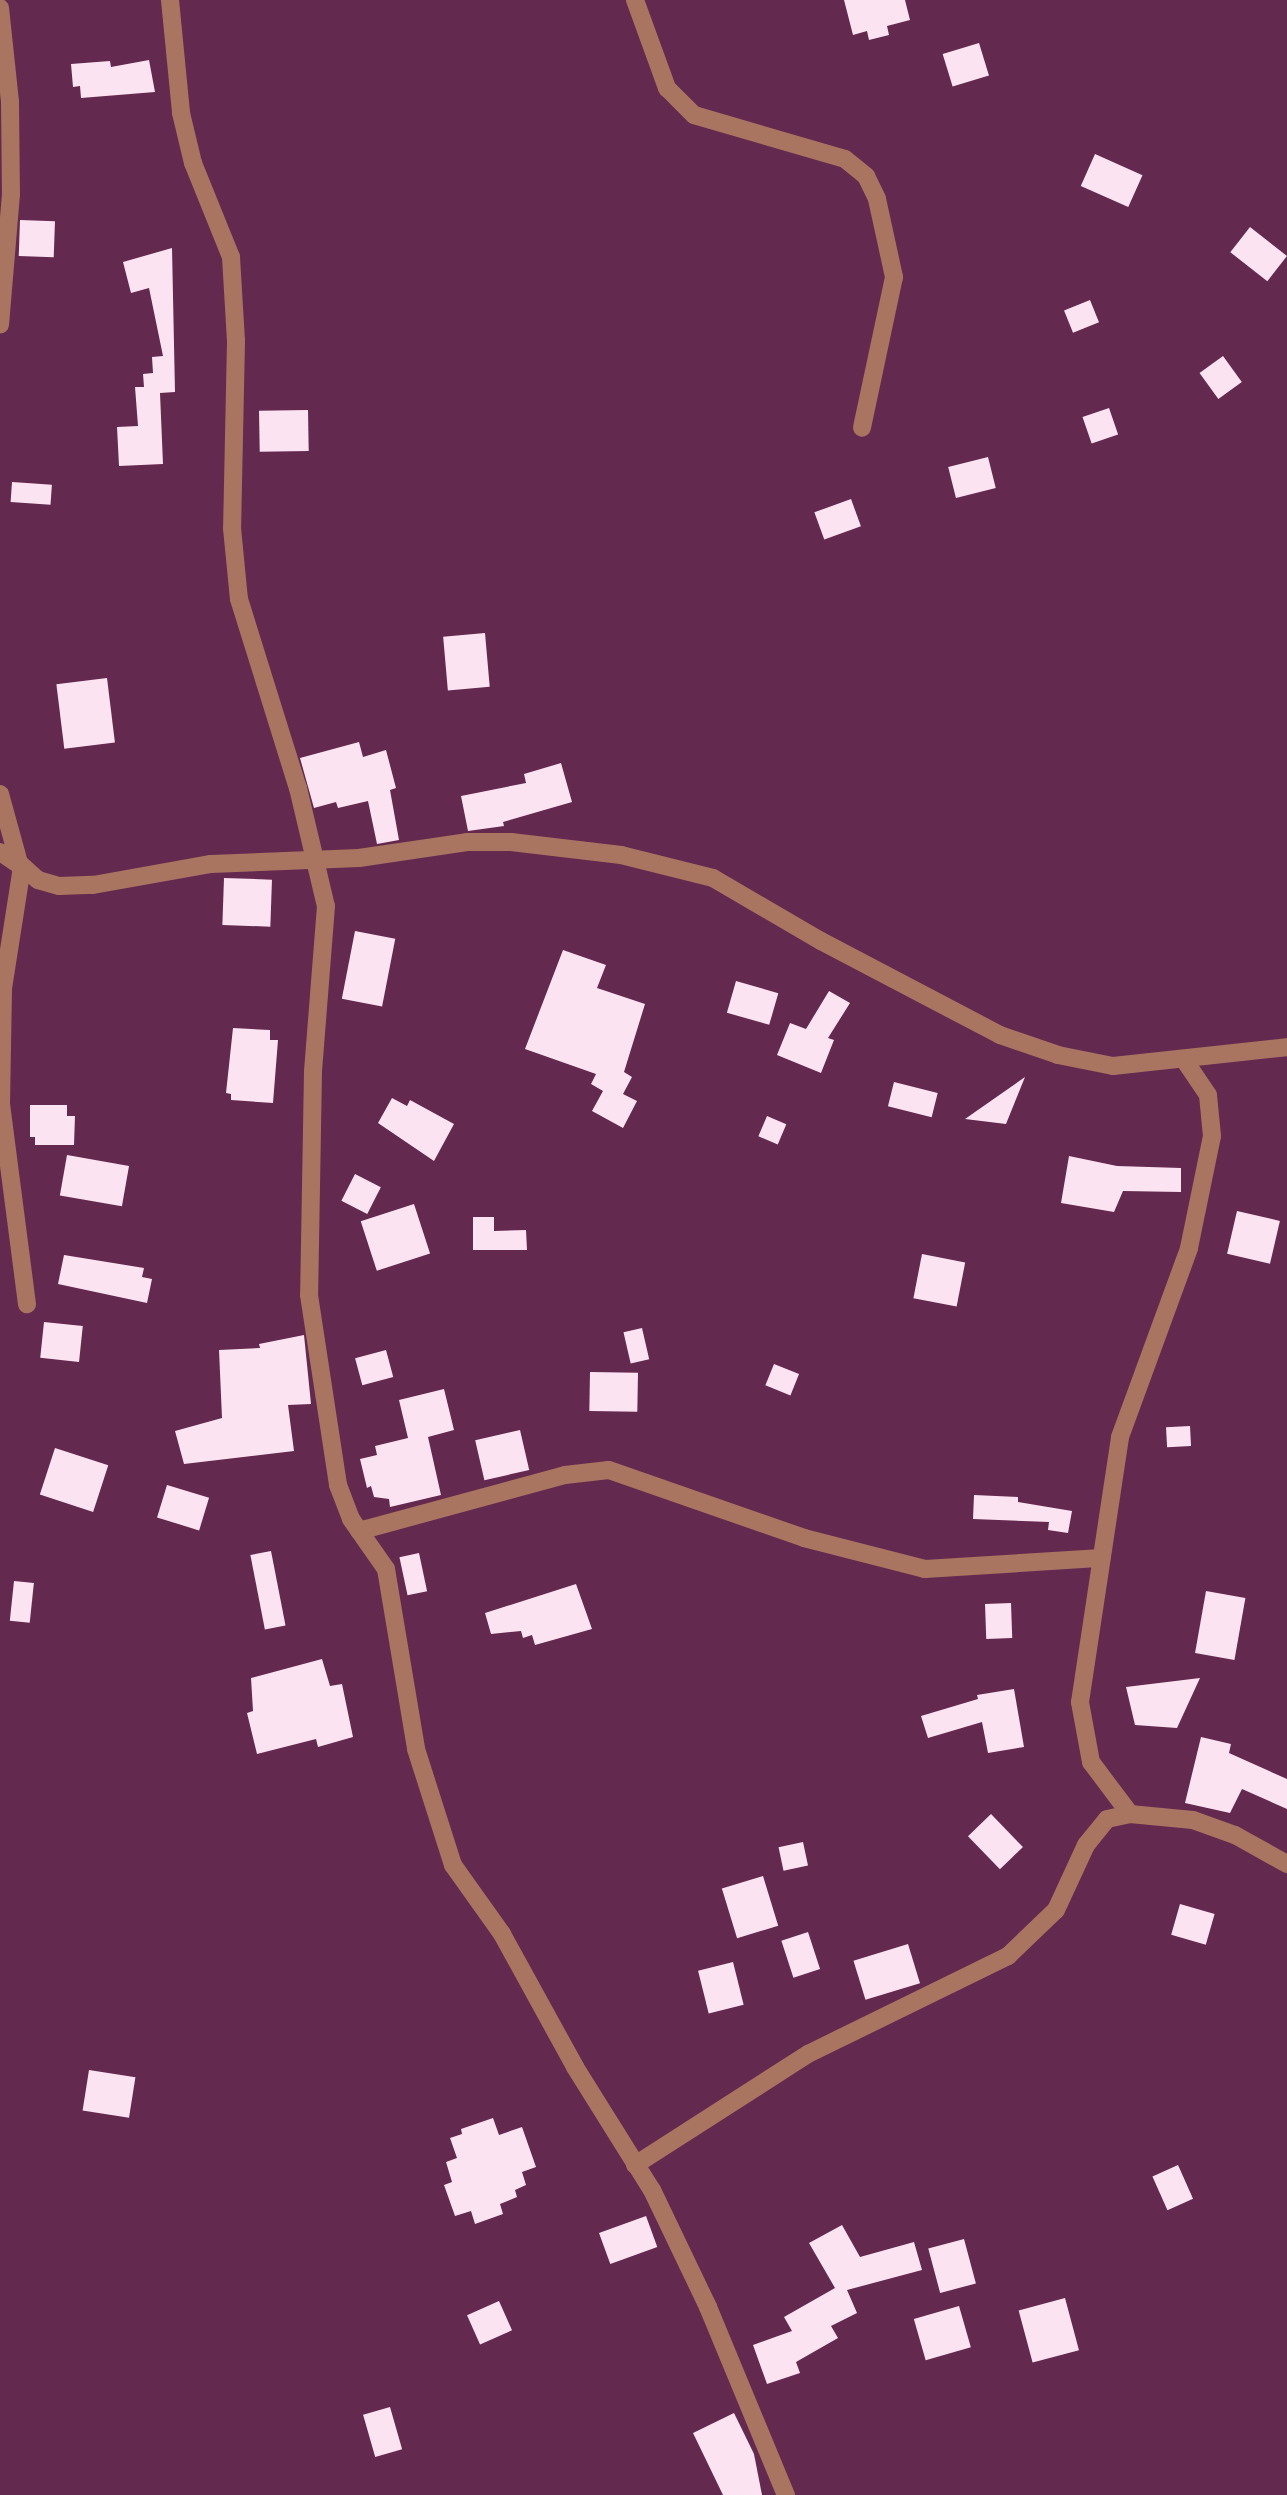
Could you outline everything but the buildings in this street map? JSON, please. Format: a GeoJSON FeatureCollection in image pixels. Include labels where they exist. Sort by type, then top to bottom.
{"type":"FeatureCollection","features":[{"type":"Feature","properties":{"kind":"street"},"geometry":{"type":"LineString","coordinates":[[170,0],[180,113],[192,163],[230,257],[236,341],[232,528],[239,599],[299,788],[326,906],[313,1072],[309,1307],[338,1485],[359,1531],[380,1555],[391,1586],[420,1769],[453,1865],[502,1934],[652,2190],[708,2307],[786,2495]]}},
{"type":"Feature","properties":{"kind":"street"},"geometry":{"type":"LineString","coordinates":[[635,0],[667,88],[694,115],[845,159],[866,176],[877,199],[894,277],[862,428]]}},
{"type":"Feature","properties":{"kind":"street"},"geometry":{"type":"LineString","coordinates":[[0,8],[10,102],[11,194],[0,325]]}},
{"type":"Feature","properties":{"kind":"street"},"geometry":{"type":"LineString","coordinates":[[0,794],[22,867],[2,990],[1,1104],[27,1304]]}},
{"type":"Feature","properties":{"kind":"street"},"geometry":{"type":"LineString","coordinates":[[0,852],[46,883],[73,887],[211,864],[314,858],[359,859],[467,842],[511,842],[621,855],[679,867],[713,878],[821,941],[1000,1035],[1058,1055],[1113,1066],[1185,1061],[1287,1047]]}},
{"type":"Feature","properties":{"kind":"street"},"geometry":{"type":"LineString","coordinates":[[1130,1814],[1096,1773],[1081,1728],[1080,1702],[1119,1437],[1189,1248],[1209,1156],[1213,1116],[1208,1094],[1185,1061]]}},
{"type":"Feature","properties":{"kind":"street"},"geometry":{"type":"LineString","coordinates":[[359,1531],[565,1475],[610,1470],[804,1538],[925,1569],[1102,1558]]}},
{"type":"Feature","properties":{"kind":"street"},"geometry":{"type":"LineString","coordinates":[[635,2165],[808,2054],[1008,1956],[1056,1910],[1097,1828],[1107,1819],[1130,1814],[1193,1820],[1235,1835],[1287,1864]]}}]}
